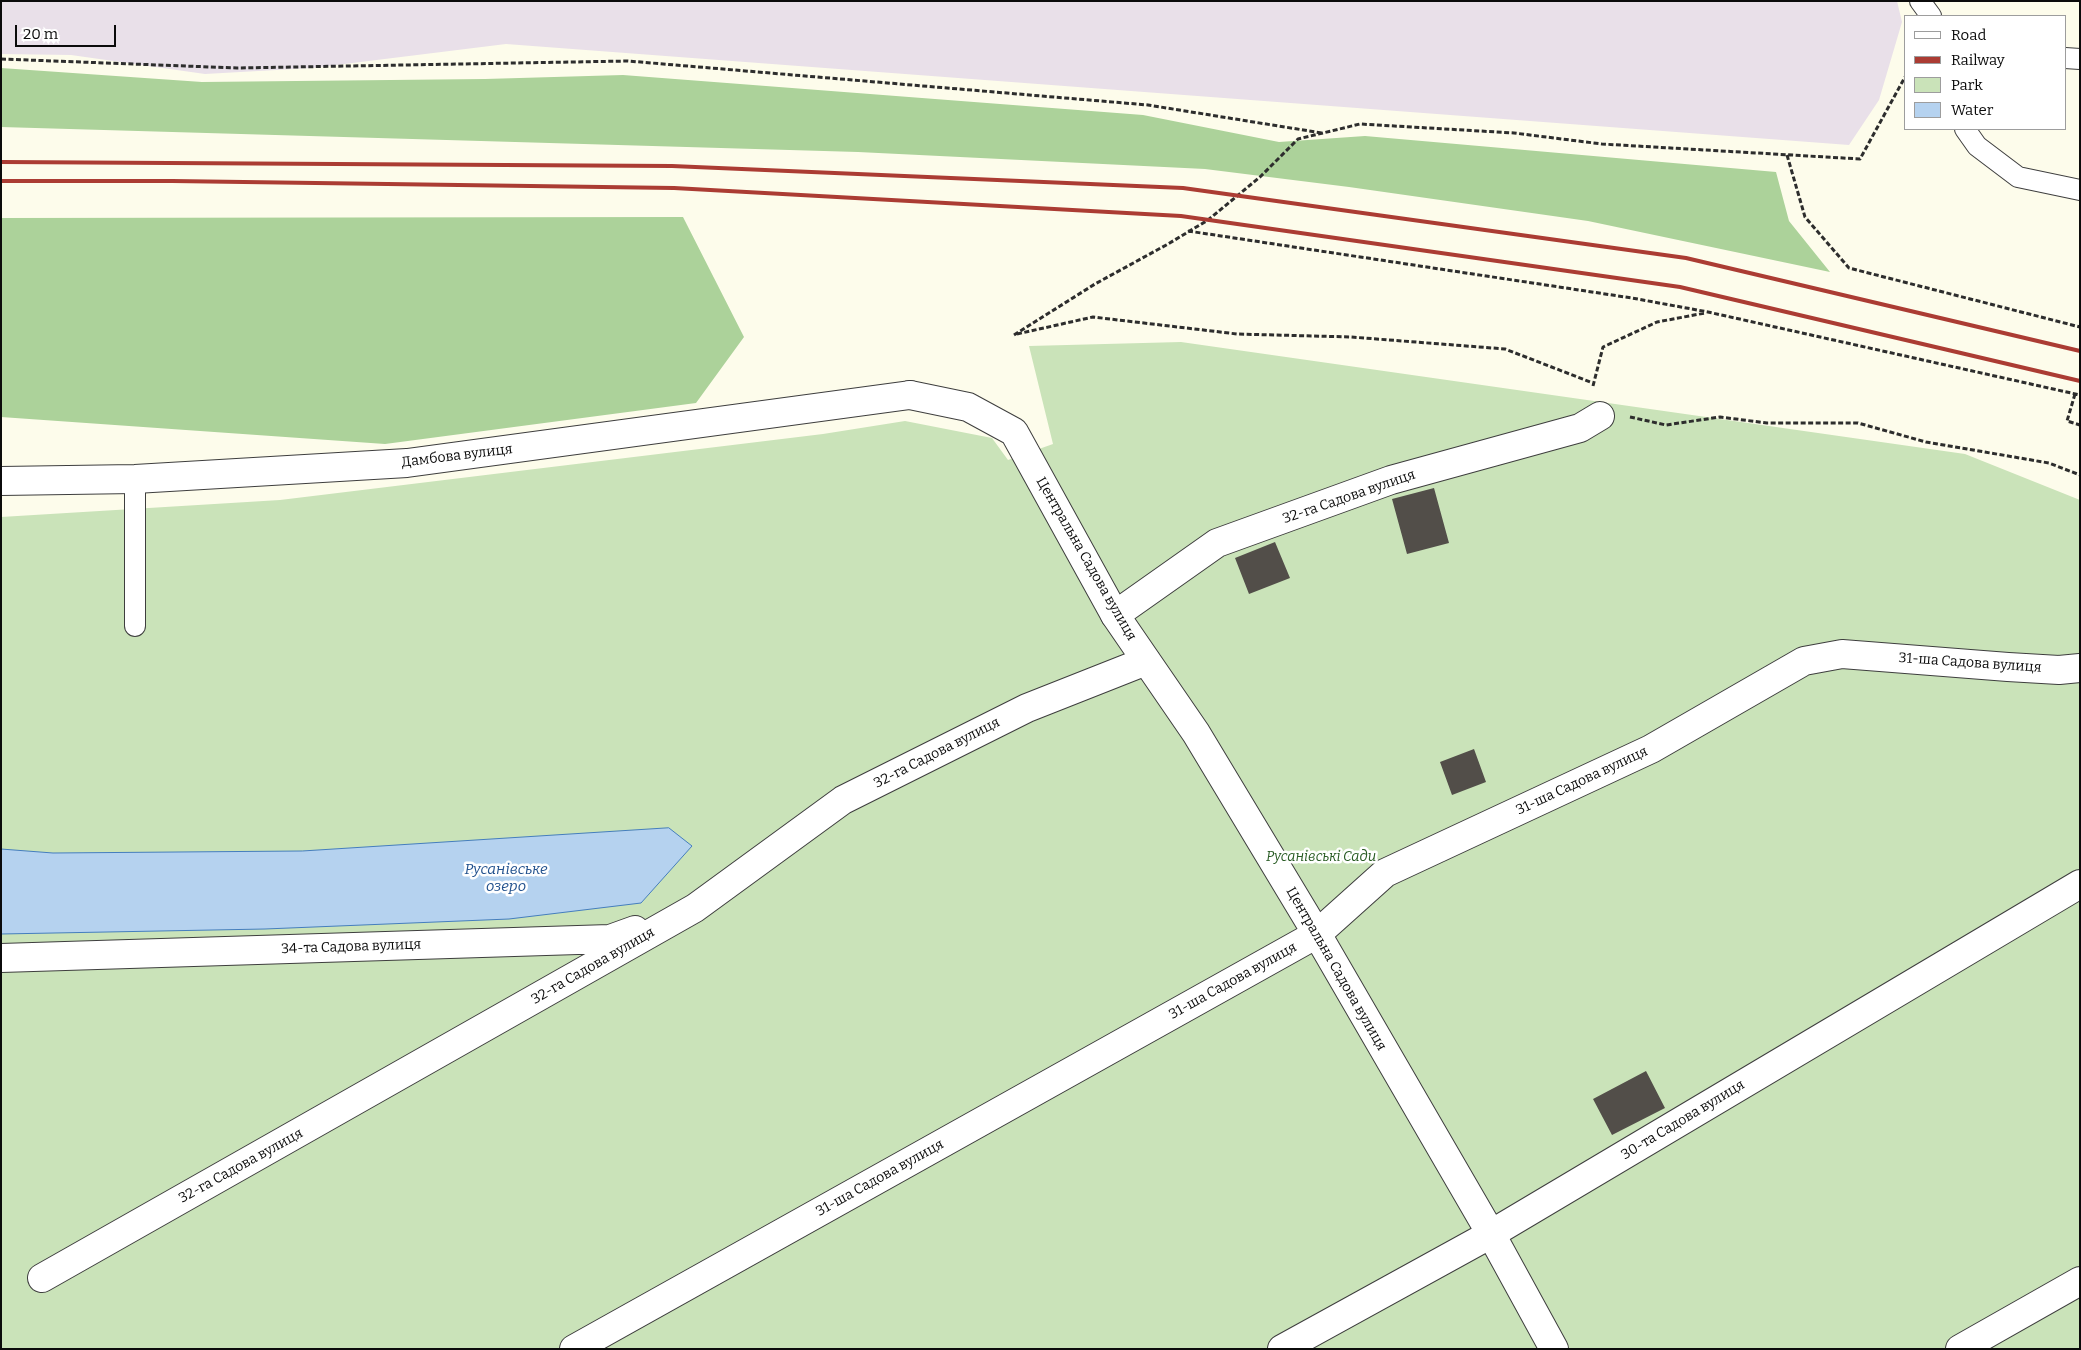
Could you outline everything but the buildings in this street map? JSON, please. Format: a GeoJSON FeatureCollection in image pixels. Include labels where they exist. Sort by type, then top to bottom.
{"type":"FeatureCollection","features":[{"type":"Feature","properties":{"kind":"street","name":"Дамбова вулиця"},"geometry":{"type":"LineString","coordinates":[[1,481],[135,479],[407,463],[910,395]]}},
{"type":"Feature","properties":{"kind":"street","name":"Центральна Садова вулиця"},"geometry":{"type":"LineString","coordinates":[[910,395],[968,406],[1014,432],[1115,615],[1196,733],[1317,934],[1491,1234],[1554,1349]]}},
{"type":"Feature","properties":{"kind":"street","name":"32-га Садова вулиця"},"geometry":{"type":"LineString","coordinates":[[1115,615],[1217,543],[1391,480],[1580,428],[1600,416]]}},
{"type":"Feature","properties":{"kind":"street","name":"31-ша Садова вулиця"},"geometry":{"type":"LineString","coordinates":[[574,1349],[1317,934],[1385,873],[1651,750],[1804,661],[1842,654],[2059,670],[2080,668]]}},
{"type":"Feature","properties":{"kind":"street","name":"32-га Садова вулиця"},"geometry":{"type":"LineString","coordinates":[[42,1278],[695,908],[843,800],[1027,708],[1146,661]]}},
{"type":"Feature","properties":{"kind":"street","name":"30-та Садова вулиця"},"geometry":{"type":"LineString","coordinates":[[1282,1349],[1491,1234],[2080,884]]}},
{"type":"Feature","properties":{"kind":"street","name":"34-та Садова вулиця"},"geometry":{"type":"LineString","coordinates":[[1,958],[610,939],[695,908]]}},
{"type":"Feature","properties":{"kind":"street"},"geometry":{"type":"LineString","coordinates":[[1960,1349],[2080,1281]]}},
{"type":"Feature","properties":{"kind":"lane"},"geometry":{"type":"LineString","coordinates":[[1914,15],[1916,1]]}},
{"type":"Feature","properties":{"kind":"lane"},"geometry":{"type":"LineString","coordinates":[[1920,1],[1930,15]]}},
{"type":"Feature","properties":{"kind":"lane"},"geometry":{"type":"LineString","coordinates":[[2066,58],[2080,59]]}},
{"type":"Feature","properties":{"kind":"lane"},"geometry":{"type":"LineString","coordinates":[[1965,130],[1977,146],[2018,177],[2080,190]]}},
{"type":"Feature","properties":{"kind":"lane"},"geometry":{"type":"LineString","coordinates":[[135,479],[135,626]]}},
{"type":"Feature","properties":{"kind":"path"},"geometry":{"type":"LineString","coordinates":[[1,59],[237,68],[628,61],[1148,105],[1322,133]]}},
{"type":"Feature","properties":{"kind":"path"},"geometry":{"type":"LineString","coordinates":[[1708,312],[1657,322],[1603,347],[1593,384],[1505,349],[1351,337],[1237,334],[1092,317],[1014,335],[1095,284],[1208,220],[1239,196],[1298,139],[1360,124],[1514,133],[1602,144],[1860,159],[1904,79]]}},
{"type":"Feature","properties":{"kind":"path"},"geometry":{"type":"LineString","coordinates":[[1787,155],[1805,217],[1849,268],[2080,327]]}},
{"type":"Feature","properties":{"kind":"path"},"geometry":{"type":"LineString","coordinates":[[1188,231],[1632,298],[1708,312],[2078,395],[2067,421],[2080,425]]}},
{"type":"Feature","properties":{"kind":"path"},"geometry":{"type":"LineString","coordinates":[[1600,416],[1629,417],[1666,424],[1720,417],[1767,423],[1858,423],[1926,442],[2049,463],[2080,474]]}},
{"type":"Feature","properties":{"kind":"shaded area"},"geometry":{"type":"Polygon","coordinates":[[[1,1],[1897,1],[1902,22],[1879,100],[1849,145],[506,44],[312,68],[205,74],[71,55],[1,54],[1,1]]]}},
{"type":"Feature","properties":{"kind":"green space"},"geometry":{"type":"Polygon","coordinates":[[[1,68],[202,82],[485,79],[623,75],[1143,115],[1279,142],[1365,136],[1776,172],[1789,221],[1830,272],[1588,221],[1349,187],[1205,169],[858,152],[1,127],[1,68]]]}},
{"type":"Feature","properties":{"kind":"green space"},"geometry":{"type":"Polygon","coordinates":[[[683,217],[744,337],[696,403],[385,444],[1,417],[1,218],[683,217]]]}},
{"type":"Feature","properties":{"kind":"green space","name":"Русанівські Сади"},"geometry":{"type":"Polygon","coordinates":[[[1181,342],[1965,454],[2080,500],[2080,1349],[1,1349],[1,517],[280,500],[823,434],[905,421],[992,438],[1008,460],[1053,444],[1029,346],[1181,342]]]}},
{"type":"Feature","properties":{"kind":"water","name":"Русанівське озеро"},"geometry":{"type":"Polygon","coordinates":[[[669,828],[692,846],[641,903],[509,919],[265,929],[1,934],[1,849],[53,853],[302,851],[669,828]]]}},
{"type":"Feature","properties":{"kind":"railway"},"geometry":{"type":"LineString","coordinates":[[1,162],[672,166],[1183,188],[1686,258],[2080,351]]}},
{"type":"Feature","properties":{"kind":"railway"},"geometry":{"type":"LineString","coordinates":[[1,181],[172,181],[674,188],[1181,216],[1680,287],[2080,381]]}}]}
